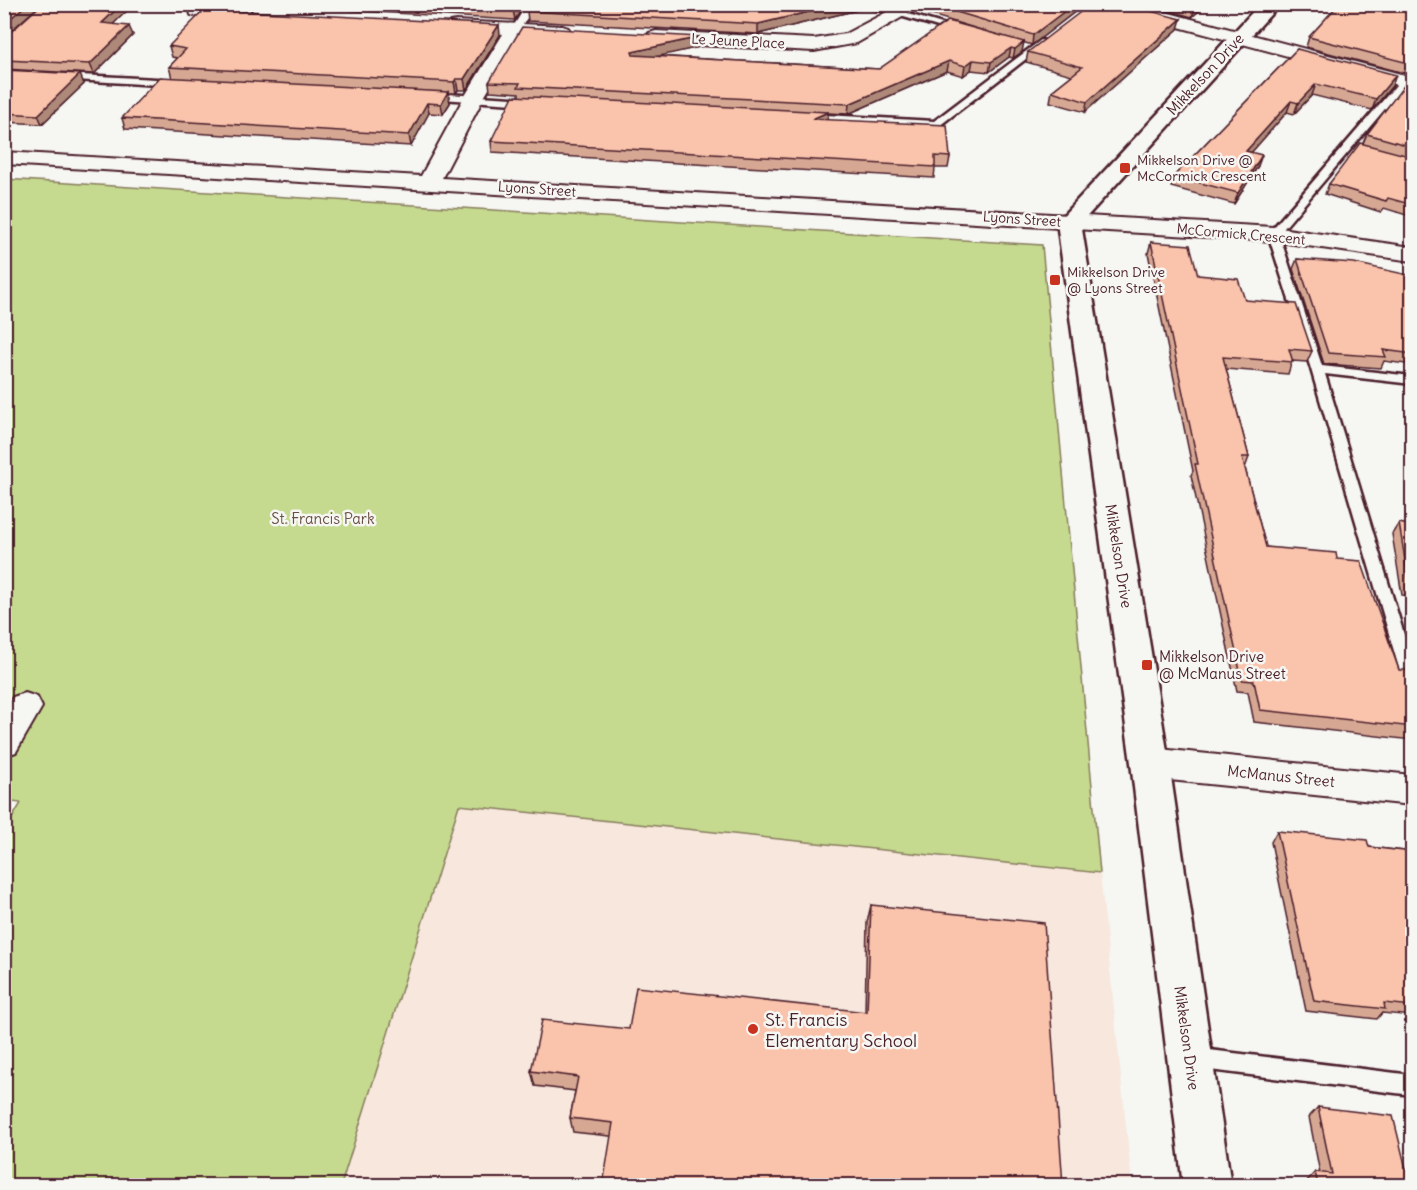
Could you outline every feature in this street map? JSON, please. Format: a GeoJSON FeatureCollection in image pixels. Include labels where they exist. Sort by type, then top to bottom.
{"type":"FeatureCollection","features":[{"type":"Feature","properties":{"kind":"street"},"geometry":{"type":"LineString","coordinates":[[197,4],[197,11],[267,15]]}},
{"type":"Feature","properties":{"kind":"street","name":"Le Jeune Place"},"geometry":{"type":"LineString","coordinates":[[634,36],[814,45],[850,39],[900,15],[916,4]]}},
{"type":"Feature","properties":{"kind":"street"},"geometry":{"type":"LineString","coordinates":[[1113,4],[1238,37],[1410,78]]}},
{"type":"Feature","properties":{"kind":"street","name":"Mikkelson Drive"},"geometry":{"type":"LineString","coordinates":[[1207,1185],[1150,763],[1069,222],[1271,4]]}},
{"type":"Feature","properties":{"kind":"street"},"geometry":{"type":"LineString","coordinates":[[432,25],[575,33]]}},
{"type":"Feature","properties":{"kind":"street"},"geometry":{"type":"LineString","coordinates":[[428,183],[473,99],[515,30]]}},
{"type":"Feature","properties":{"kind":"street","name":"Lyons Street"},"geometry":{"type":"LineString","coordinates":[[4,158],[1069,222]]}},
{"type":"Feature","properties":{"kind":"street","name":"McCormick Crescent"},"geometry":{"type":"LineString","coordinates":[[1069,222],[1273,234],[1413,254]]}},
{"type":"Feature","properties":{"kind":"street"},"geometry":{"type":"LineString","coordinates":[[4,742],[25,707]]}},
{"type":"Feature","properties":{"kind":"street","name":"McManus Street"},"geometry":{"type":"LineString","coordinates":[[1150,763],[1413,789]]}},
{"type":"Feature","properties":{"kind":"lane"},"geometry":{"type":"LineString","coordinates":[[515,30],[532,4]]}},
{"type":"Feature","properties":{"kind":"lane"},"geometry":{"type":"LineString","coordinates":[[863,4],[966,32]]}},
{"type":"Feature","properties":{"kind":"lane"},"geometry":{"type":"LineString","coordinates":[[794,116],[936,124],[1051,37]]}},
{"type":"Feature","properties":{"kind":"lane"},"geometry":{"type":"LineString","coordinates":[[1022,47],[1033,50]]}},
{"type":"Feature","properties":{"kind":"lane"},"geometry":{"type":"LineString","coordinates":[[51,77],[180,83]]}},
{"type":"Feature","properties":{"kind":"lane"},"geometry":{"type":"LineString","coordinates":[[1410,78],[1355,147],[1273,234],[1317,369],[1413,685]]}},
{"type":"Feature","properties":{"kind":"lane"},"geometry":{"type":"LineString","coordinates":[[415,96],[544,102]]}},
{"type":"Feature","properties":{"kind":"lane"},"geometry":{"type":"LineString","coordinates":[[1317,369],[1413,380]]}},
{"type":"Feature","properties":{"kind":"lane"},"geometry":{"type":"LineString","coordinates":[[1190,1057],[1413,1085]]}},
{"type":"Feature","properties":{"kind":"shaded area","name":"St. Francis Elementary School"},"geometry":{"type":"Polygon","coordinates":[[[459,805],[1100,873],[1132,1185],[341,1186],[459,805]]]}},
{"type":"Feature","properties":{"kind":"green space","name":"St. Francis Park"},"geometry":{"type":"Polygon","coordinates":[[[4,179],[1042,245],[1100,873],[459,805],[341,1185],[5,1185],[4,832],[21,803],[4,801],[4,179]]]}},
{"type":"Feature","properties":{"kind":"building"},"geometry":{"type":"Polygon","coordinates":[[[4,4],[27,4],[4,24],[4,4]]]}},
{"type":"Feature","properties":{"kind":"building"},"geometry":{"type":"Polygon","coordinates":[[[42,4],[122,4],[102,23],[129,26],[90,64],[4,60],[4,38],[42,4]]]}},
{"type":"Feature","properties":{"kind":"building"},"geometry":{"type":"Polygon","coordinates":[[[408,4],[517,4],[513,10],[408,4]]]}},
{"type":"Feature","properties":{"kind":"building"},"geometry":{"type":"Polygon","coordinates":[[[531,4],[842,4],[758,24],[527,11],[531,4]]]}},
{"type":"Feature","properties":{"kind":"building"},"geometry":{"type":"Polygon","coordinates":[[[930,4],[1074,4],[1033,35],[930,4]]]}},
{"type":"Feature","properties":{"kind":"building"},"geometry":{"type":"Polygon","coordinates":[[[1091,4],[1124,4],[1181,19],[1087,102],[1052,91],[1082,67],[1028,52],[1091,4]]]}},
{"type":"Feature","properties":{"kind":"building"},"geometry":{"type":"Polygon","coordinates":[[[1339,4],[1397,4],[1413,9],[1413,58],[1408,63],[1309,37],[1339,4]]]}},
{"type":"Feature","properties":{"kind":"building"},"geometry":{"type":"Polygon","coordinates":[[[205,9],[499,25],[464,79],[456,79],[454,82],[169,67],[186,49],[169,46],[205,9]]]}},
{"type":"Feature","properties":{"kind":"building"},"geometry":{"type":"Polygon","coordinates":[[[948,21],[1024,42],[991,62],[973,60],[965,66],[949,61],[849,104],[518,87],[520,83],[489,82],[522,27],[700,37],[632,52],[633,55],[879,69],[948,21]]]}},
{"type":"Feature","properties":{"kind":"building"},"geometry":{"type":"Polygon","coordinates":[[[1297,49],[1396,75],[1376,99],[1316,84],[1298,103],[1291,101],[1246,151],[1262,155],[1238,193],[1174,176],[1297,49]]]}},
{"type":"Feature","properties":{"kind":"building"},"geometry":{"type":"Polygon","coordinates":[[[4,70],[80,74],[38,115],[4,113],[4,70]]]}},
{"type":"Feature","properties":{"kind":"building"},"geometry":{"type":"Polygon","coordinates":[[[160,77],[448,92],[441,104],[427,103],[409,135],[122,118],[160,77]]]}},
{"type":"Feature","properties":{"kind":"building"},"geometry":{"type":"Polygon","coordinates":[[[1409,79],[1413,80],[1413,147],[1367,134],[1409,79]]]}},
{"type":"Feature","properties":{"kind":"building"},"geometry":{"type":"Polygon","coordinates":[[[513,96],[828,112],[812,119],[947,125],[950,157],[935,156],[935,167],[491,141],[513,96]]]}},
{"type":"Feature","properties":{"kind":"building"},"geometry":{"type":"Polygon","coordinates":[[[1360,143],[1413,157],[1413,205],[1388,198],[1386,201],[1329,184],[1360,143]]]}},
{"type":"Feature","properties":{"kind":"building"},"geometry":{"type":"Polygon","coordinates":[[[1151,242],[1190,245],[1198,275],[1238,279],[1245,300],[1296,304],[1312,351],[1289,349],[1293,362],[1223,357],[1249,457],[1242,457],[1266,547],[1336,553],[1337,559],[1361,561],[1399,670],[1408,670],[1413,679],[1413,727],[1260,710],[1254,681],[1242,680],[1195,464],[1198,464],[1151,242]]]}},
{"type":"Feature","properties":{"kind":"building"},"geometry":{"type":"Polygon","coordinates":[[[1297,259],[1354,263],[1413,276],[1413,354],[1383,350],[1386,357],[1328,353],[1297,259]]]}},
{"type":"Feature","properties":{"kind":"building"},"geometry":{"type":"Polygon","coordinates":[[[1399,523],[1413,526],[1413,584],[1409,584],[1399,523]]]}},
{"type":"Feature","properties":{"kind":"building"},"geometry":{"type":"Polygon","coordinates":[[[1277,831],[1367,840],[1369,847],[1413,852],[1413,1006],[1384,1003],[1385,1009],[1314,1001],[1277,831]]]}},
{"type":"Feature","properties":{"kind":"building"},"geometry":{"type":"Polygon","coordinates":[[[871,905],[1044,923],[1063,1185],[603,1185],[613,1123],[570,1118],[578,1077],[531,1071],[542,1020],[629,1029],[636,987],[867,1012],[871,905]]]}},
{"type":"Feature","properties":{"kind":"building"},"geometry":{"type":"Polygon","coordinates":[[[1318,1107],[1393,1116],[1410,1185],[1318,1185],[1315,1172],[1332,1174],[1318,1107]]]}},
{"type":"Feature","properties":{"kind":"place","name":"Mikkelson Drive @ McCormick Crescent"},"geometry":{"type":"Point","coordinates":[1125,168]}},
{"type":"Feature","properties":{"kind":"place","name":"Mikkelson Drive @ Lyons Street"},"geometry":{"type":"Point","coordinates":[1055,280]}},
{"type":"Feature","properties":{"kind":"place","name":"Mikkelson Drive @ McManus Street"},"geometry":{"type":"Point","coordinates":[1147,665]}},
{"type":"Feature","properties":{"kind":"place","name":"St. Francis Elementary School"},"geometry":{"type":"Point","coordinates":[753,1029]}}]}
